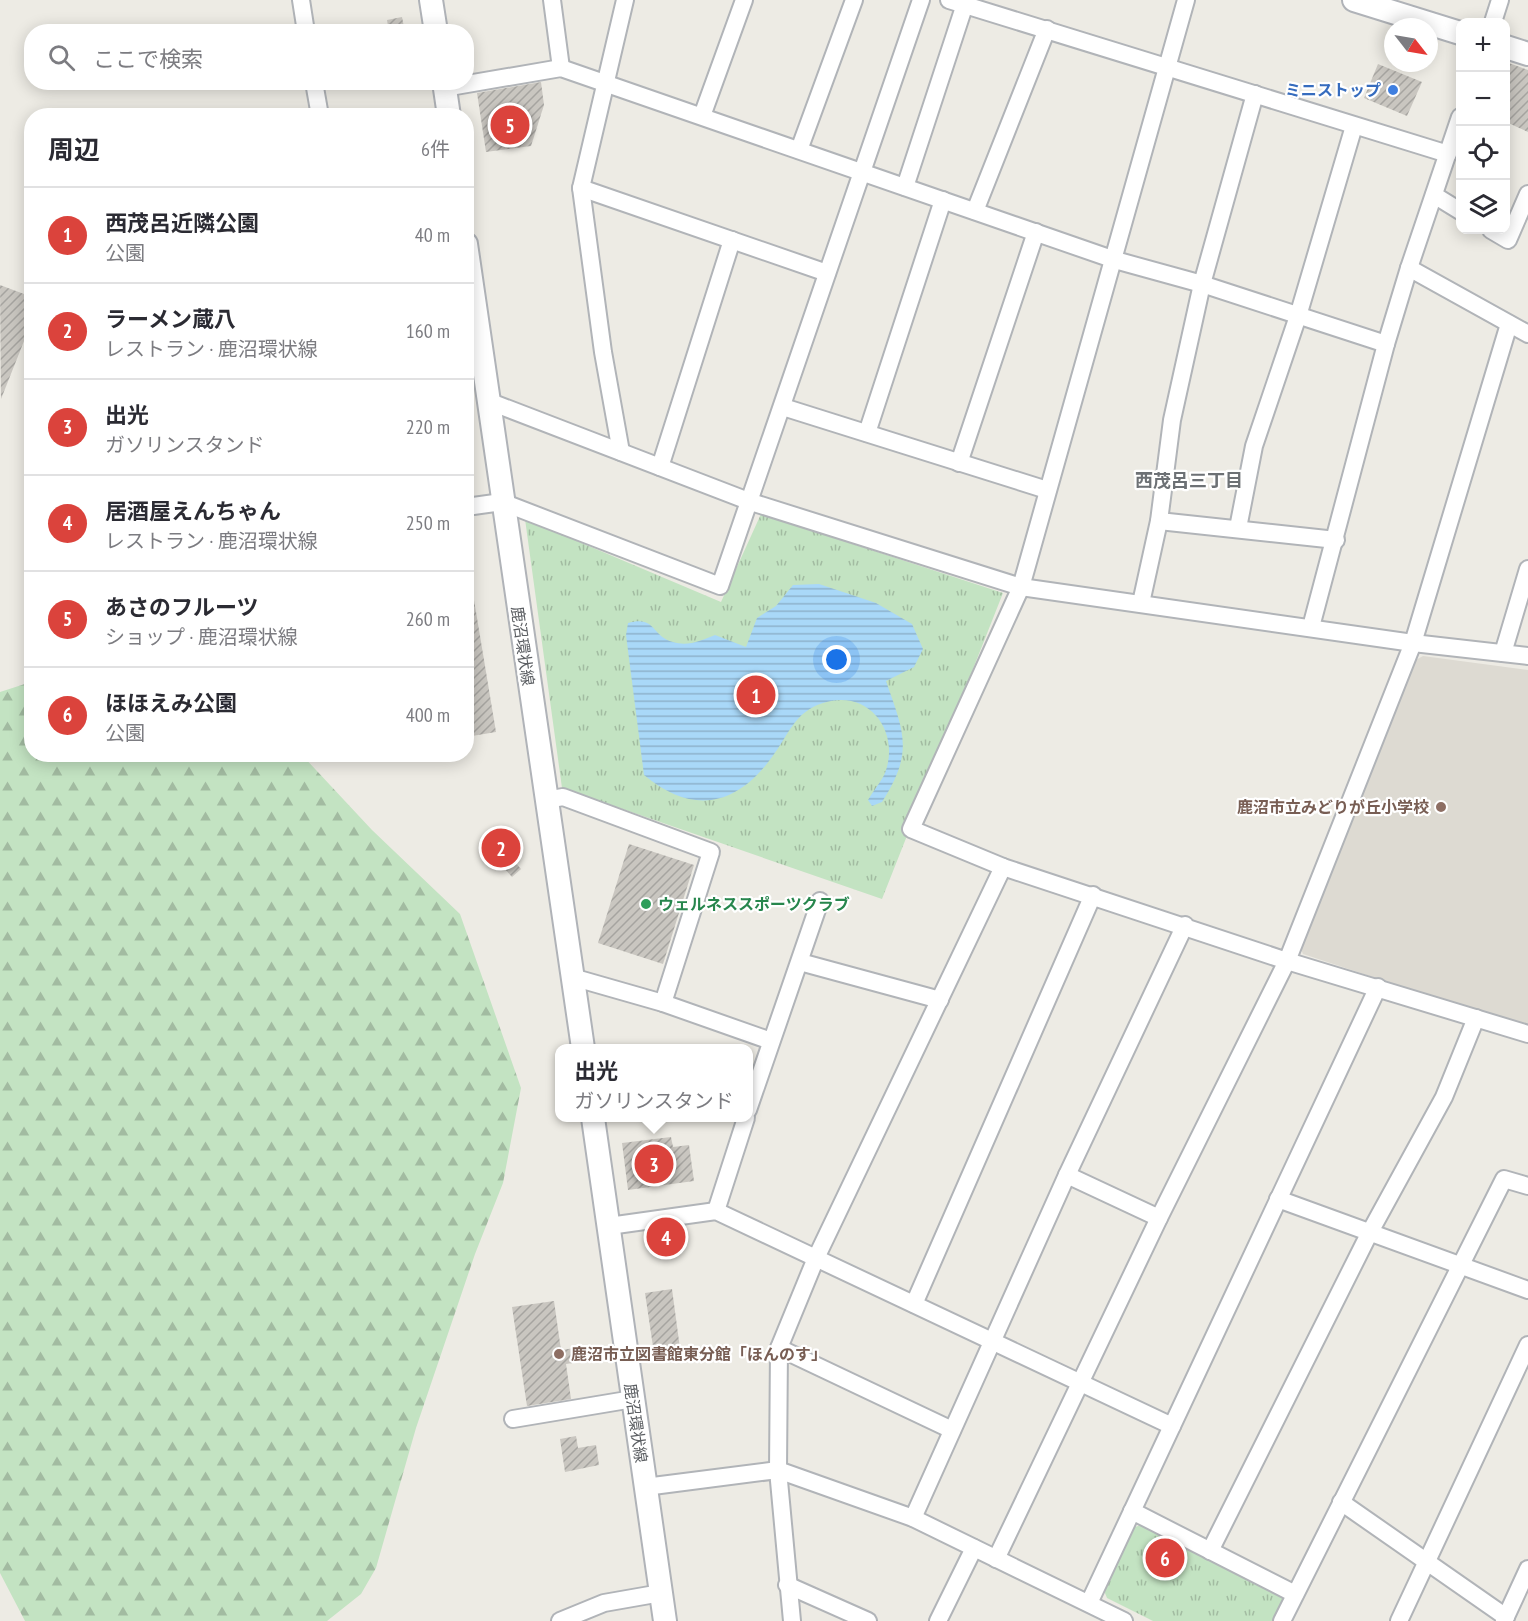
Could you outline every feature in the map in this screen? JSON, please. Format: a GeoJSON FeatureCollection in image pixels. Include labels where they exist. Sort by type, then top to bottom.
{"type":"FeatureCollection","features":[{"type":"Feature","properties":{"kind":"main road"},"geometry":{"type":"LineString","coordinates":[[431,0],[435,24]]}},
{"type":"Feature","properties":{"kind":"main road"},"geometry":{"type":"LineString","coordinates":[[1354,0],[1456,31]]}},
{"type":"Feature","properties":{"kind":"main road"},"geometry":{"type":"LineString","coordinates":[[1510,48],[1528,54]]}},
{"type":"Feature","properties":{"kind":"main road"},"geometry":{"type":"LineString","coordinates":[[445,90],[447,108]]}},
{"type":"Feature","properties":{"kind":"main road","name":"鹿沼環状線"},"geometry":{"type":"LineString","coordinates":[[474,301],[582,1044]]}},
{"type":"Feature","properties":{"kind":"main road","name":"鹿沼環状線"},"geometry":{"type":"LineString","coordinates":[[594,1122],[665,1621]]}},
{"type":"Feature","properties":{"kind":"street"},"geometry":{"type":"LineString","coordinates":[[301,0],[305,24]]}},
{"type":"Feature","properties":{"kind":"street"},"geometry":{"type":"LineString","coordinates":[[552,0],[561,68]]}},
{"type":"Feature","properties":{"kind":"street"},"geometry":{"type":"LineString","coordinates":[[621,452],[603,352],[581,188],[625,0]]}},
{"type":"Feature","properties":{"kind":"street"},"geometry":{"type":"LineString","coordinates":[[702,116],[744,0]]}},
{"type":"Feature","properties":{"kind":"street"},"geometry":{"type":"LineString","coordinates":[[799,150],[854,0]]}},
{"type":"Feature","properties":{"kind":"street"},"geometry":{"type":"LineString","coordinates":[[474,506],[502,502],[720,586],[751,502],[861,171],[921,0]]}},
{"type":"Feature","properties":{"kind":"street"},"geometry":{"type":"LineString","coordinates":[[1186,0],[1115,260],[1047,490],[1021,587],[911,829],[1003,867],[1287,960],[1528,1034]]}},
{"type":"Feature","properties":{"kind":"street"},"geometry":{"type":"LineString","coordinates":[[1494,18],[1500,0]]}},
{"type":"Feature","properties":{"kind":"street"},"geometry":{"type":"LineString","coordinates":[[905,187],[957,2],[1167,69],[1448,154]]}},
{"type":"Feature","properties":{"kind":"street"},"geometry":{"type":"LineString","coordinates":[[975,211],[1047,29]]}},
{"type":"Feature","properties":{"kind":"street"},"geometry":{"type":"LineString","coordinates":[[474,81],[561,68],[1115,260],[1202,285],[1386,344]]}},
{"type":"Feature","properties":{"kind":"street"},"geometry":{"type":"LineString","coordinates":[[315,90],[319,108]]}},
{"type":"Feature","properties":{"kind":"street"},"geometry":{"type":"LineString","coordinates":[[1141,603],[1159,521],[1172,420],[1202,285],[1255,94]]}},
{"type":"Feature","properties":{"kind":"street"},"geometry":{"type":"LineString","coordinates":[[1238,528],[1254,446],[1298,316],[1354,126]]}},
{"type":"Feature","properties":{"kind":"street"},"geometry":{"type":"LineString","coordinates":[[1311,627],[1336,540],[1386,344],[1409,268],[1458,126]]}},
{"type":"Feature","properties":{"kind":"street"},"geometry":{"type":"LineString","coordinates":[[581,188],[827,273]]}},
{"type":"Feature","properties":{"kind":"street"},"geometry":{"type":"LineString","coordinates":[[1498,234],[1508,240],[1528,194]]}},
{"type":"Feature","properties":{"kind":"street"},"geometry":{"type":"LineString","coordinates":[[1434,195],[1456,208]]}},
{"type":"Feature","properties":{"kind":"street"},"geometry":{"type":"LineString","coordinates":[[867,433],[943,200]]}},
{"type":"Feature","properties":{"kind":"street"},"geometry":{"type":"LineString","coordinates":[[959,463],[1036,232]]}},
{"type":"Feature","properties":{"kind":"street"},"geometry":{"type":"LineString","coordinates":[[660,467],[732,240]]}},
{"type":"Feature","properties":{"kind":"street"},"geometry":{"type":"LineString","coordinates":[[1409,268],[1528,334]]}},
{"type":"Feature","properties":{"kind":"street"},"geometry":{"type":"LineString","coordinates":[[996,1559],[1159,1218],[1287,960],[1413,643],[1509,324]]}},
{"type":"Feature","properties":{"kind":"street"},"geometry":{"type":"LineString","coordinates":[[488,401],[751,502],[1021,587],[1413,643],[1528,656]]}},
{"type":"Feature","properties":{"kind":"street"},"geometry":{"type":"LineString","coordinates":[[783,407],[1047,490]]}},
{"type":"Feature","properties":{"kind":"street"},"geometry":{"type":"LineString","coordinates":[[1159,521],[1336,540]]}},
{"type":"Feature","properties":{"kind":"street"},"geometry":{"type":"LineString","coordinates":[[1503,653],[1528,569]]}},
{"type":"Feature","properties":{"kind":"street"},"geometry":{"type":"LineString","coordinates":[[546,800],[563,797],[711,852],[663,1003]]}},
{"type":"Feature","properties":{"kind":"street"},"geometry":{"type":"LineString","coordinates":[[792,1621],[778,1470],[779,1348],[816,1258],[1003,867]]}},
{"type":"Feature","properties":{"kind":"street"},"geometry":{"type":"LineString","coordinates":[[914,1304],[1093,895]]}},
{"type":"Feature","properties":{"kind":"street"},"geometry":{"type":"LineString","coordinates":[[753,1095],[820,901]]}},
{"type":"Feature","properties":{"kind":"street"},"geometry":{"type":"LineString","coordinates":[[913,1518],[1067,1175],[1185,925]]}},
{"type":"Feature","properties":{"kind":"street"},"geometry":{"type":"LineString","coordinates":[[800,962],[940,1000]]}},
{"type":"Feature","properties":{"kind":"street"},"geometry":{"type":"LineString","coordinates":[[572,977],[663,1003],[771,1041]]}},
{"type":"Feature","properties":{"kind":"street"},"geometry":{"type":"LineString","coordinates":[[1089,1603],[1378,987]]}},
{"type":"Feature","properties":{"kind":"street"},"geometry":{"type":"LineString","coordinates":[[1210,1551],[1370,1232],[1444,1097],[1476,1018]]}},
{"type":"Feature","properties":{"kind":"street"},"geometry":{"type":"LineString","coordinates":[[716,1211],[745,1122]]}},
{"type":"Feature","properties":{"kind":"street"},"geometry":{"type":"LineString","coordinates":[[1067,1175],[1159,1218]]}},
{"type":"Feature","properties":{"kind":"street"},"geometry":{"type":"LineString","coordinates":[[1281,1621],[1504,1179],[1528,1186]]}},
{"type":"Feature","properties":{"kind":"street"},"geometry":{"type":"LineString","coordinates":[[1278,1199],[1528,1290]]}},
{"type":"Feature","properties":{"kind":"street"},"geometry":{"type":"LineString","coordinates":[[609,1226],[716,1211],[1172,1426]]}},
{"type":"Feature","properties":{"kind":"street"},"geometry":{"type":"LineString","coordinates":[[1399,1621],[1528,1345]]}},
{"type":"Feature","properties":{"kind":"street"},"geometry":{"type":"LineString","coordinates":[[779,1348],[952,1430]]}},
{"type":"Feature","properties":{"kind":"street"},"geometry":{"type":"LineString","coordinates":[[513,1419],[633,1399]]}},
{"type":"Feature","properties":{"kind":"street"},"geometry":{"type":"LineString","coordinates":[[645,1487],[778,1470],[913,1518],[1124,1621]]}},
{"type":"Feature","properties":{"kind":"street"},"geometry":{"type":"LineString","coordinates":[[1341,1502],[1505,1619],[1528,1569]]}},
{"type":"Feature","properties":{"kind":"street"},"geometry":{"type":"LineString","coordinates":[[1132,1511],[1295,1594]]}},
{"type":"Feature","properties":{"kind":"street"},"geometry":{"type":"LineString","coordinates":[[938,1621],[974,1548]]}},
{"type":"Feature","properties":{"kind":"street"},"geometry":{"type":"LineString","coordinates":[[787,1585],[868,1621]]}},
{"type":"Feature","properties":{"kind":"street"},"geometry":{"type":"LineString","coordinates":[[560,1621],[604,1603],[661,1593]]}},
{"type":"Feature","properties":{"kind":"shaded area","name":"鹿沼市立みどりが丘小学校"},"geometry":{"type":"Polygon","coordinates":[[[1423,656],[1528,670],[1528,1028],[1303,954],[1299,944],[1414,661],[1423,656]]]}},
{"type":"Feature","properties":{"kind":"green space"},"geometry":{"type":"Polygon","coordinates":[[[761,514],[1003,593],[882,899],[562,788],[525,519],[721,602],[761,514]]]}},
{"type":"Feature","properties":{"kind":"green space"},"geometry":{"type":"Polygon","coordinates":[[[24,684],[24,762],[309,762],[372,830],[460,914],[521,1088],[503,1183],[475,1254],[416,1428],[376,1568],[361,1594],[327,1621],[25,1621],[0,1573],[0,692],[24,684]]]}},
{"type":"Feature","properties":{"kind":"green space"},"geometry":{"type":"Polygon","coordinates":[[[1145,1523],[1283,1595],[1286,1606],[1278,1621],[1153,1621],[1107,1598],[1103,1588],[1133,1528],[1145,1523]]]}},
{"type":"Feature","properties":{"kind":"water"},"geometry":{"type":"Polygon","coordinates":[[[819,584],[876,603],[912,624],[923,649],[914,667],[886,681],[903,742],[899,769],[882,802],[872,806],[868,800],[885,773],[889,757],[884,728],[867,707],[839,700],[823,703],[805,712],[758,774],[744,787],[728,795],[712,800],[696,800],[679,796],[662,788],[644,775],[626,635],[628,623],[637,621],[649,624],[673,642],[684,644],[715,635],[746,647],[757,618],[776,606],[793,585],[819,584]]]}},
{"type":"Feature","properties":{"kind":"building"},"geometry":{"type":"Polygon","coordinates":[[[402,17],[403,24],[388,24],[387,20],[402,17]]]}},
{"type":"Feature","properties":{"kind":"building"},"geometry":{"type":"Polygon","coordinates":[[[1510,63],[1528,70],[1528,132],[1510,124],[1510,63]]]}},
{"type":"Feature","properties":{"kind":"building","name":"ミニストップ"},"geometry":{"type":"Polygon","coordinates":[[[1378,64],[1384,66],[1384,72],[1398,72],[1422,82],[1407,116],[1364,98],[1378,64]]]}},
{"type":"Feature","properties":{"kind":"building"},"geometry":{"type":"Polygon","coordinates":[[[541,82],[544,105],[531,146],[486,152],[477,93],[541,82]]]}},
{"type":"Feature","properties":{"kind":"building"},"geometry":{"type":"Polygon","coordinates":[[[0,285],[24,294],[24,341],[1,399],[0,285]]]}},
{"type":"Feature","properties":{"kind":"building"},"geometry":{"type":"Polygon","coordinates":[[[474,600],[496,732],[474,736],[474,600]]]}},
{"type":"Feature","properties":{"kind":"building"},"geometry":{"type":"Polygon","coordinates":[[[498,829],[520,854],[513,860],[521,869],[512,877],[482,843],[498,829]]]}},
{"type":"Feature","properties":{"kind":"building","name":"ウェルネススポーツクラブ"},"geometry":{"type":"Polygon","coordinates":[[[629,844],[694,865],[663,964],[598,943],[629,844]]]}},
{"type":"Feature","properties":{"kind":"building"},"geometry":{"type":"Polygon","coordinates":[[[671,1137],[673,1147],[689,1145],[694,1181],[628,1190],[622,1143],[671,1137]]]}},
{"type":"Feature","properties":{"kind":"building"},"geometry":{"type":"Polygon","coordinates":[[[675,1227],[679,1248],[658,1252],[654,1230],[675,1227]]]}},
{"type":"Feature","properties":{"kind":"building"},"geometry":{"type":"Polygon","coordinates":[[[672,1289],[681,1356],[655,1360],[645,1293],[672,1289]]]}},
{"type":"Feature","properties":{"kind":"building","name":"鹿沼市立図書館東分館「ほんのす」"},"geometry":{"type":"Polygon","coordinates":[[[554,1301],[561,1350],[597,1345],[599,1359],[566,1364],[571,1399],[527,1406],[512,1307],[554,1301]]]}},
{"type":"Feature","properties":{"kind":"building"},"geometry":{"type":"Polygon","coordinates":[[[576,1436],[578,1448],[596,1445],[599,1465],[565,1472],[560,1439],[576,1436]]]}},
{"type":"Feature","properties":{"kind":"place","name":"ミニストップ"},"geometry":{"type":"Point","coordinates":[1393,90]}},
{"type":"Feature","properties":{"kind":"place","name":"あさのフルーツ"},"geometry":{"type":"Point","coordinates":[510,125]}},
{"type":"Feature","properties":{"kind":"place","name":"西茂呂近隣公園"},"geometry":{"type":"Point","coordinates":[756,695]}},
{"type":"Feature","properties":{"kind":"place","name":"鹿沼市立みどりが丘小学校"},"geometry":{"type":"Point","coordinates":[1441,807]}},
{"type":"Feature","properties":{"kind":"place","name":"ラーメン蔵八"},"geometry":{"type":"Point","coordinates":[501,848]}},
{"type":"Feature","properties":{"kind":"place","name":"ウェルネススポーツクラブ"},"geometry":{"type":"Point","coordinates":[646,904]}},
{"type":"Feature","properties":{"kind":"place","name":"出光"},"geometry":{"type":"Point","coordinates":[654,1164]}},
{"type":"Feature","properties":{"kind":"place","name":"居酒屋えんちゃん"},"geometry":{"type":"Point","coordinates":[666,1237]}},
{"type":"Feature","properties":{"kind":"place","name":"鹿沼市立図書館東分館「ほんのす」"},"geometry":{"type":"Point","coordinates":[559,1354]}},
{"type":"Feature","properties":{"kind":"place","name":"ほほえみ公園"},"geometry":{"type":"Point","coordinates":[1165,1558]}},
{"type":"Feature","properties":{"kind":"district","name":"西茂呂三丁目"},"geometry":{"type":"Point","coordinates":[1189,480]}}]}
